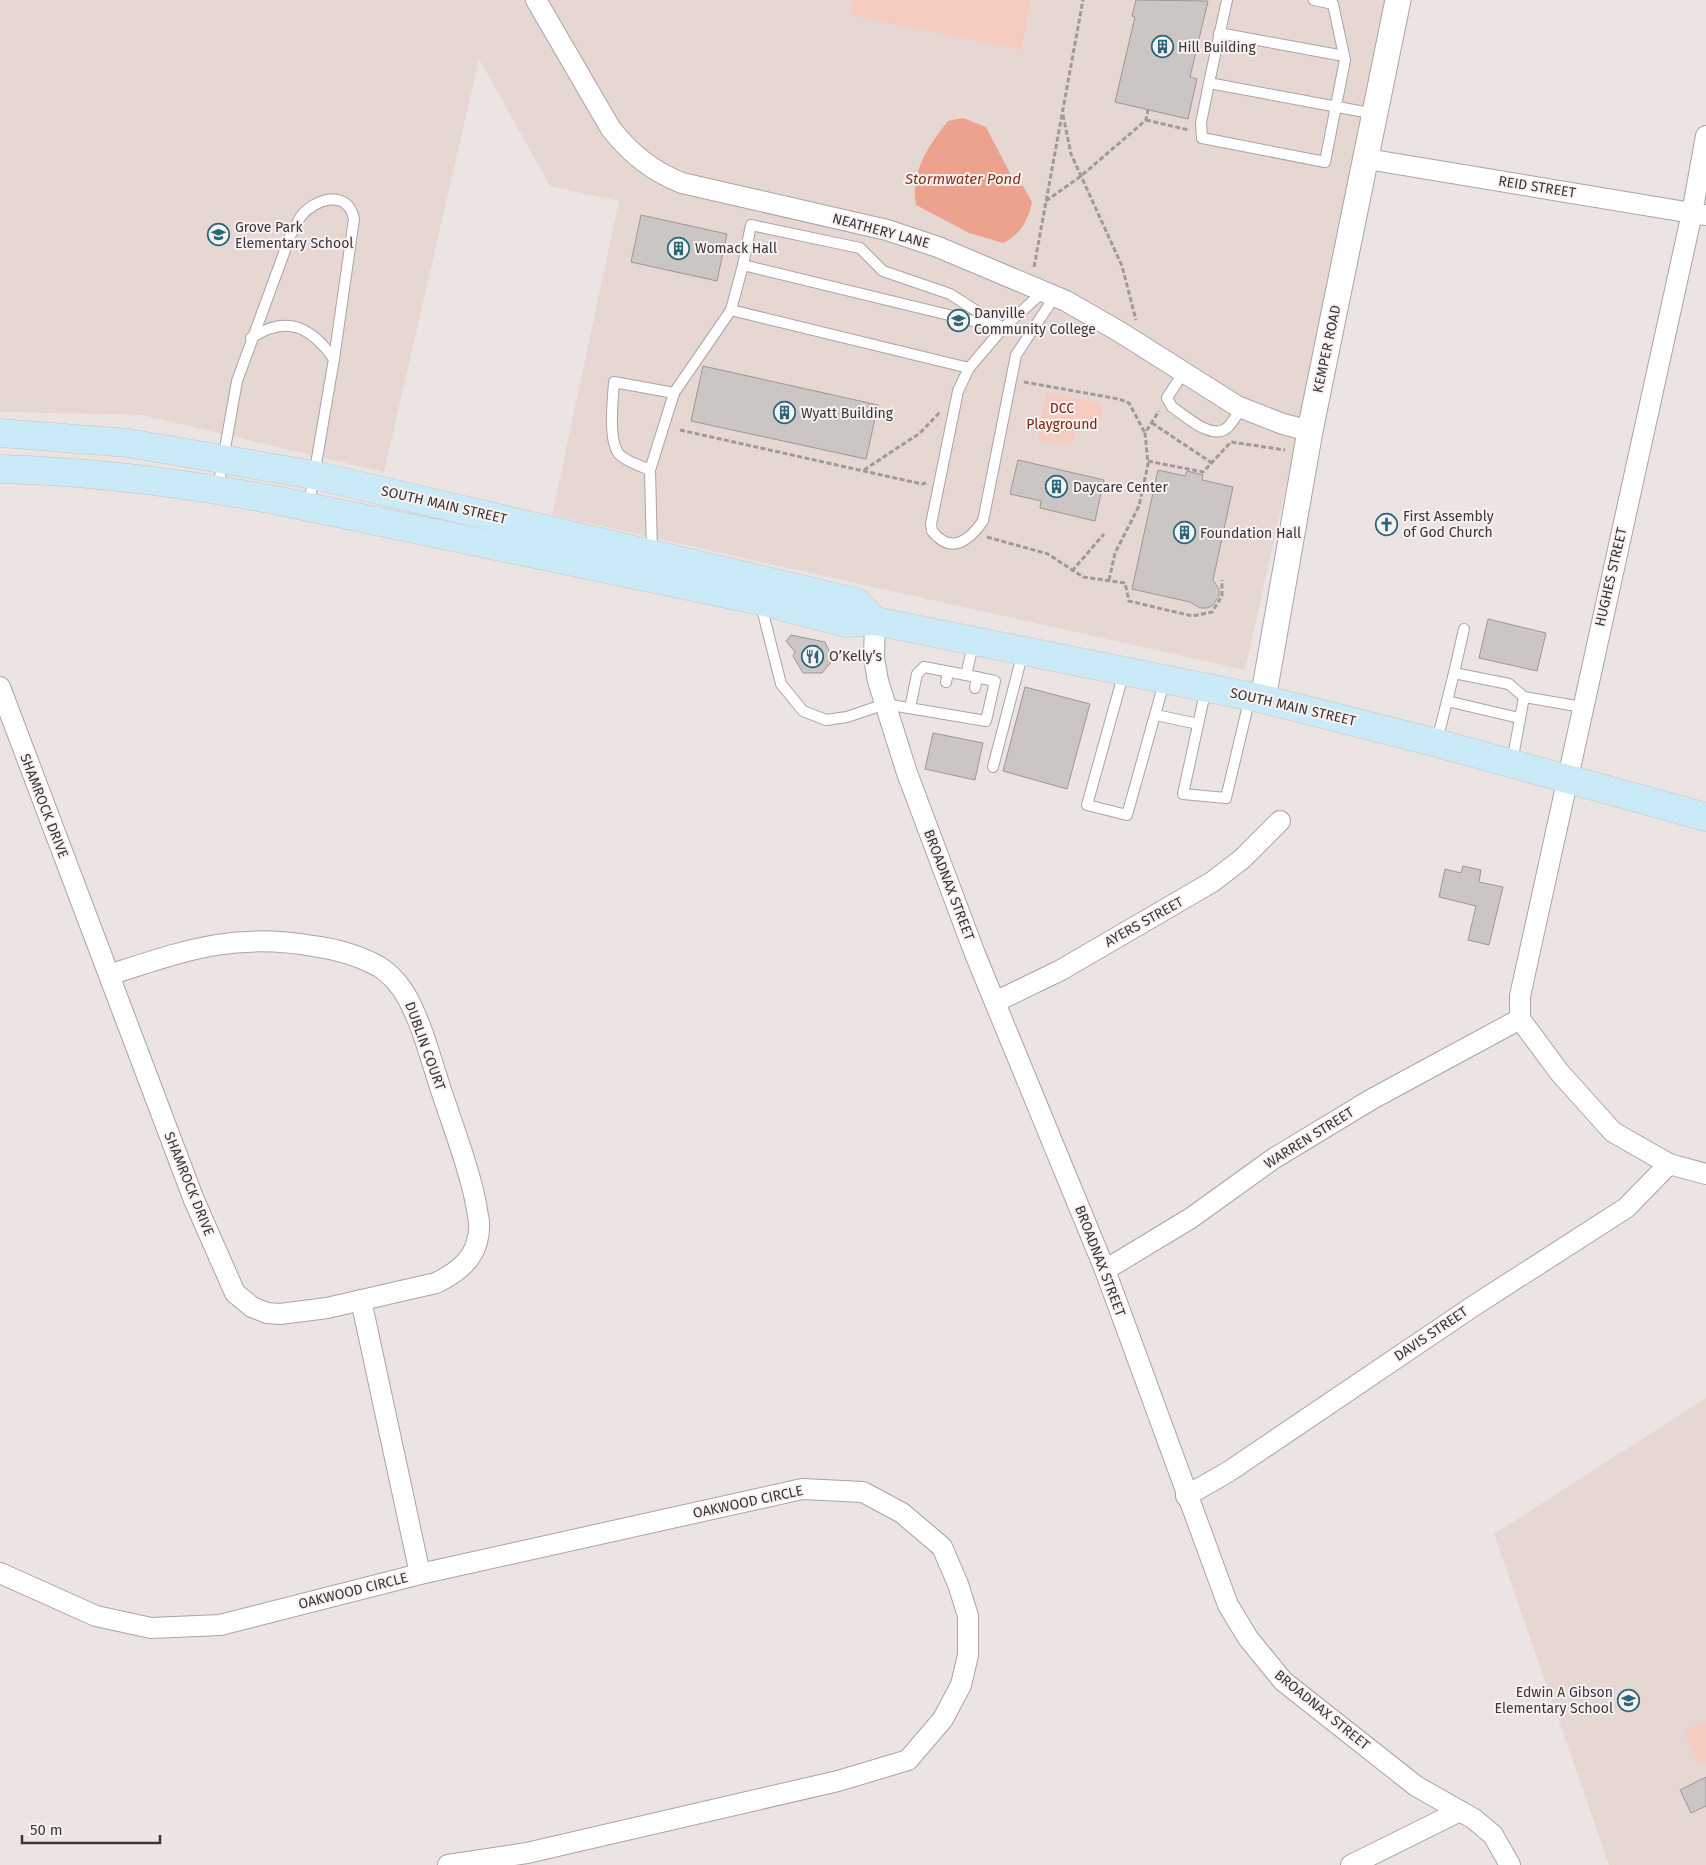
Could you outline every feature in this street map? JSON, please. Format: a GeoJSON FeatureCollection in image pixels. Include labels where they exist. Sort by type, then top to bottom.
{"type":"FeatureCollection","features":[{"type":"Feature","properties":{"kind":"main road","name":"SOUTH MAIN STREET"},"geometry":{"type":"LineString","coordinates":[[0,433],[128,442],[314,475],[856,602],[875,621]]}},
{"type":"Feature","properties":{"kind":"main road","name":"SOUTH MAIN STREET"},"geometry":{"type":"LineString","coordinates":[[0,469],[79,473],[218,489],[761,602],[846,623],[875,621],[1256,697],[1437,743],[1706,817]]}},
{"type":"Feature","properties":{"kind":"street","name":"NEATHERY LANE"},"geometry":{"type":"LineString","coordinates":[[536,0],[611,129],[626,148],[664,176],[682,183],[887,230],[938,247],[1043,291],[1144,347],[1242,408],[1283,424],[1308,441]]}},
{"type":"Feature","properties":{"kind":"street","name":"KEMPER ROAD"},"geometry":{"type":"LineString","coordinates":[[1256,697],[1398,0]]}},
{"type":"Feature","properties":{"kind":"street","name":"HUGHES STREET"},"geometry":{"type":"LineString","coordinates":[[1520,1019],[1520,996],[1566,778],[1699,214],[1706,136]]}},
{"type":"Feature","properties":{"kind":"street","name":"REID STREET"},"geometry":{"type":"LineString","coordinates":[[1367,159],[1699,214]]}},
{"type":"Feature","properties":{"kind":"street","name":"BROADNAX STREET"},"geometry":{"type":"LineString","coordinates":[[875,621],[874,658],[885,704],[926,824],[995,1002],[1105,1270],[1186,1496],[1228,1605],[1248,1638],[1283,1681],[1416,1786],[1474,1819],[1493,1836],[1510,1865]]}},
{"type":"Feature","properties":{"kind":"street","name":"SHAMROCK DRIVE"},"geometry":{"type":"LineString","coordinates":[[0,687],[194,1200],[235,1293],[252,1307],[267,1313],[280,1314],[361,1300]]}},
{"type":"Feature","properties":{"kind":"street","name":"AYERS STREET"},"geometry":{"type":"LineString","coordinates":[[995,1002],[1061,970],[1212,882],[1242,859],[1280,821]]}},
{"type":"Feature","properties":{"kind":"street","name":"DUBLIN COURT"},"geometry":{"type":"LineString","coordinates":[[110,975],[188,950],[221,943],[255,940],[331,948],[362,958],[379,967],[397,982],[408,999],[424,1037],[454,1127],[478,1213],[478,1241],[465,1264],[452,1276],[436,1284],[361,1300]]}},
{"type":"Feature","properties":{"kind":"street"},"geometry":{"type":"LineString","coordinates":[[1520,1019],[1560,1073],[1613,1132],[1670,1164],[1706,1174]]}},
{"type":"Feature","properties":{"kind":"street","name":"WARREN STREET"},"geometry":{"type":"LineString","coordinates":[[1105,1270],[1191,1218],[1273,1159],[1372,1099],[1520,1019]]}},
{"type":"Feature","properties":{"kind":"street","name":"DAVIS STREET"},"geometry":{"type":"LineString","coordinates":[[1186,1496],[1228,1472],[1467,1310],[1626,1208],[1670,1164]]}},
{"type":"Feature","properties":{"kind":"street"},"geometry":{"type":"LineString","coordinates":[[361,1300],[420,1574]]}},
{"type":"Feature","properties":{"kind":"street","name":"OAKWOOD CIRCLE"},"geometry":{"type":"LineString","coordinates":[[0,1573],[96,1616],[151,1628],[220,1625],[420,1574],[802,1488],[863,1492],[902,1513],[942,1547],[958,1584],[968,1616],[968,1656],[961,1685],[943,1719],[908,1760],[838,1781],[527,1853],[448,1865]]}},
{"type":"Feature","properties":{"kind":"street"},"geometry":{"type":"LineString","coordinates":[[1352,1864],[1460,1811]]}},
{"type":"Feature","properties":{"kind":"lane"},"geometry":{"type":"LineString","coordinates":[[1227,0],[1201,123],[1202,138],[1325,162],[1344,56],[1333,4],[1314,0]]}},
{"type":"Feature","properties":{"kind":"lane"},"geometry":{"type":"LineString","coordinates":[[1220,33],[1344,56]]}},
{"type":"Feature","properties":{"kind":"lane"},"geometry":{"type":"LineString","coordinates":[[1209,83],[1376,114]]}},
{"type":"Feature","properties":{"kind":"lane"},"geometry":{"type":"LineString","coordinates":[[218,489],[237,381],[251,338],[291,234],[302,216],[315,204],[331,199],[343,201],[352,208],[354,219],[334,359],[309,507]]}},
{"type":"Feature","properties":{"kind":"lane"},"geometry":{"type":"LineString","coordinates":[[652,554],[650,470],[674,393],[731,310],[751,225],[860,248],[883,272],[950,294],[1003,328]]}},
{"type":"Feature","properties":{"kind":"lane"},"geometry":{"type":"LineString","coordinates":[[743,265],[1003,328]]}},
{"type":"Feature","properties":{"kind":"lane"},"geometry":{"type":"LineString","coordinates":[[1043,291],[1016,355],[983,520],[974,534],[965,541],[955,544],[945,543],[932,531],[931,524],[958,391],[969,368],[1003,328],[1043,291]]}},
{"type":"Feature","properties":{"kind":"lane"},"geometry":{"type":"LineString","coordinates":[[731,310],[969,368]]}},
{"type":"Feature","properties":{"kind":"lane"},"geometry":{"type":"LineString","coordinates":[[251,338],[267,328],[280,325],[302,328],[321,341],[334,359]]}},
{"type":"Feature","properties":{"kind":"lane"},"geometry":{"type":"LineString","coordinates":[[1183,373],[1168,398],[1172,407],[1206,430],[1214,432],[1227,428],[1242,408]]}},
{"type":"Feature","properties":{"kind":"lane"},"geometry":{"type":"LineString","coordinates":[[650,470],[621,456],[615,448],[612,430],[614,382],[674,393]]}},
{"type":"Feature","properties":{"kind":"lane"},"geometry":{"type":"LineString","coordinates":[[761,602],[782,684],[803,710],[826,720],[847,717],[885,704],[986,721],[995,681],[976,682],[966,675],[947,677],[924,667],[917,674],[910,708]]}},
{"type":"Feature","properties":{"kind":"lane"},"geometry":{"type":"LineString","coordinates":[[1437,743],[1464,629]]}},
{"type":"Feature","properties":{"kind":"lane"},"geometry":{"type":"LineString","coordinates":[[966,675],[974,641]]}},
{"type":"Feature","properties":{"kind":"lane"},"geometry":{"type":"LineString","coordinates":[[993,767],[1023,651]]}},
{"type":"Feature","properties":{"kind":"lane"},"geometry":{"type":"LineString","coordinates":[[1124,671],[1087,805],[1127,815],[1165,679]]}},
{"type":"Feature","properties":{"kind":"lane"},"geometry":{"type":"LineString","coordinates":[[1454,673],[1509,684],[1524,697],[1582,707]]}},
{"type":"Feature","properties":{"kind":"lane"},"geometry":{"type":"LineString","coordinates":[[1206,687],[1182,794],[1226,798],[1256,697]]}},
{"type":"Feature","properties":{"kind":"lane"},"geometry":{"type":"LineString","coordinates":[[1512,763],[1524,697]]}},
{"type":"Feature","properties":{"kind":"lane"},"geometry":{"type":"LineString","coordinates":[[1447,701],[1519,718]]}},
{"type":"Feature","properties":{"kind":"lane"},"geometry":{"type":"LineString","coordinates":[[939,713],[942,702]]}},
{"type":"Feature","properties":{"kind":"lane"},"geometry":{"type":"LineString","coordinates":[[968,719],[970,708]]}},
{"type":"Feature","properties":{"kind":"lane"},"geometry":{"type":"LineString","coordinates":[[1156,715],[1198,724]]}},
{"type":"Feature","properties":{"kind":"path"},"geometry":{"type":"LineString","coordinates":[[1043,291],[1046,201],[1083,0]]}},
{"type":"Feature","properties":{"kind":"path"},"geometry":{"type":"LineString","coordinates":[[1046,201],[1081,176],[1146,120],[1148,110]]}},
{"type":"Feature","properties":{"kind":"path"},"geometry":{"type":"LineString","coordinates":[[1062,112],[1071,154],[1122,266],[1144,347]]}},
{"type":"Feature","properties":{"kind":"path"},"geometry":{"type":"LineString","coordinates":[[1146,120],[1202,133]]}},
{"type":"Feature","properties":{"kind":"path"},"geometry":{"type":"LineString","coordinates":[[1011,379],[1119,399],[1129,403],[1145,433],[1148,461],[1139,506],[1115,554],[1109,581]]}},
{"type":"Feature","properties":{"kind":"path"},"geometry":{"type":"LineString","coordinates":[[864,470],[920,433],[958,391]]}},
{"type":"Feature","properties":{"kind":"path"},"geometry":{"type":"LineString","coordinates":[[1145,433],[1168,398]]}},
{"type":"Feature","properties":{"kind":"path"},"geometry":{"type":"LineString","coordinates":[[1152,423],[1212,463]]}},
{"type":"Feature","properties":{"kind":"path"},"geometry":{"type":"LineString","coordinates":[[680,430],[922,484],[941,477]]}},
{"type":"Feature","properties":{"kind":"path"},"geometry":{"type":"LineString","coordinates":[[1148,461],[1203,472],[1231,442],[1308,441]]}},
{"type":"Feature","properties":{"kind":"path"},"geometry":{"type":"LineString","coordinates":[[974,534],[1048,554],[1083,577],[1125,583],[1129,601],[1192,616],[1212,612],[1222,596],[1222,580]]}},
{"type":"Feature","properties":{"kind":"path"},"geometry":{"type":"LineString","coordinates":[[1072,570],[1104,534]]}},
{"type":"Feature","properties":{"kind":"shaded area","name":"Danville Community College"},"geometry":{"type":"Polygon","coordinates":[[[0,0],[1387,0],[1345,224],[1245,670],[552,515],[619,201],[550,186],[479,59],[384,472],[142,415],[0,412],[0,0]]]}},
{"type":"Feature","properties":{"kind":"shaded area","name":"Edwin A Gibson Elementary School"},"geometry":{"type":"Polygon","coordinates":[[[1706,1398],[1706,1865],[1609,1865],[1494,1534],[1706,1398]]]}},
{"type":"Feature","properties":{"kind":"green space"},"geometry":{"type":"Polygon","coordinates":[[[853,0],[1031,0],[1021,50],[850,15],[853,0]]]}},
{"type":"Feature","properties":{"kind":"green space","name":"DCC Playground"},"geometry":{"type":"Polygon","coordinates":[[[1046,393],[1100,403],[1103,411],[1098,430],[1075,430],[1074,440],[1070,444],[1038,441],[1046,393]]]}},
{"type":"Feature","properties":{"kind":"green space"},"geometry":{"type":"Polygon","coordinates":[[[1706,1721],[1706,1761],[1700,1764],[1684,1732],[1706,1721]]]}},
{"type":"Feature","properties":{"kind":"water","name":"Stormwater Pond"},"geometry":{"type":"Polygon","coordinates":[[[963,118],[986,127],[1014,181],[1023,186],[1032,202],[1023,226],[1015,235],[1003,243],[969,233],[916,205],[915,193],[918,170],[928,149],[948,121],[963,118]]]}},
{"type":"Feature","properties":{"kind":"building","name":"Hill Building"},"geometry":{"type":"Polygon","coordinates":[[[1136,0],[1208,1],[1190,77],[1197,79],[1188,119],[1115,102],[1135,17],[1132,16],[1136,0]]]}},
{"type":"Feature","properties":{"kind":"building","name":"Womack Hall"},"geometry":{"type":"Polygon","coordinates":[[[641,215],[727,234],[717,281],[631,262],[641,215]]]}},
{"type":"Feature","properties":{"kind":"building","name":"Wyatt Building"},"geometry":{"type":"Polygon","coordinates":[[[703,366],[878,405],[866,459],[691,421],[703,366]]]}},
{"type":"Feature","properties":{"kind":"building","name":"Daycare Center"},"geometry":{"type":"Polygon","coordinates":[[[1018,460],[1104,480],[1095,521],[1040,508],[1041,501],[1010,494],[1018,460]]]}},
{"type":"Feature","properties":{"kind":"building","name":"Foundation Hall"},"geometry":{"type":"Polygon","coordinates":[[[1158,470],[1185,476],[1187,471],[1203,475],[1202,480],[1233,487],[1213,580],[1219,589],[1219,596],[1212,606],[1207,608],[1200,608],[1190,602],[1132,589],[1158,470]]]}},
{"type":"Feature","properties":{"kind":"building"},"geometry":{"type":"Polygon","coordinates":[[[1488,619],[1546,633],[1537,671],[1479,658],[1488,619]]]}},
{"type":"Feature","properties":{"kind":"building"},"geometry":{"type":"Polygon","coordinates":[[[791,635],[825,642],[833,660],[822,673],[803,673],[793,656],[795,652],[786,641],[791,635]]]}},
{"type":"Feature","properties":{"kind":"building"},"geometry":{"type":"Polygon","coordinates":[[[1025,687],[1090,704],[1067,789],[1003,771],[1025,687]]]}},
{"type":"Feature","properties":{"kind":"building"},"geometry":{"type":"Polygon","coordinates":[[[933,733],[983,743],[975,780],[925,769],[933,733]]]}},
{"type":"Feature","properties":{"kind":"building"},"geometry":{"type":"Polygon","coordinates":[[[1463,866],[1481,870],[1479,882],[1503,887],[1489,945],[1468,940],[1476,906],[1439,897],[1445,869],[1461,873],[1463,866]]]}},
{"type":"Feature","properties":{"kind":"building"},"geometry":{"type":"Polygon","coordinates":[[[1706,1777],[1706,1806],[1691,1813],[1680,1790],[1706,1777]]]}},
{"type":"Feature","properties":{"kind":"place","name":"Hill Building"},"geometry":{"type":"Point","coordinates":[1162,47]}},
{"type":"Feature","properties":{"kind":"place","name":"Grove Park Elementary School"},"geometry":{"type":"Point","coordinates":[219,235]}},
{"type":"Feature","properties":{"kind":"place","name":"Womack Hall"},"geometry":{"type":"Point","coordinates":[679,248]}},
{"type":"Feature","properties":{"kind":"place","name":"Danville Community College"},"geometry":{"type":"Point","coordinates":[958,321]}},
{"type":"Feature","properties":{"kind":"place","name":"Wyatt Building"},"geometry":{"type":"Point","coordinates":[785,413]}},
{"type":"Feature","properties":{"kind":"place","name":"Daycare Center"},"geometry":{"type":"Point","coordinates":[1057,487]}},
{"type":"Feature","properties":{"kind":"place","name":"First Assembly of God Church"},"geometry":{"type":"Point","coordinates":[1387,524]}},
{"type":"Feature","properties":{"kind":"place","name":"Foundation Hall"},"geometry":{"type":"Point","coordinates":[1184,533]}},
{"type":"Feature","properties":{"kind":"place","name":"O’Kelly’s"},"geometry":{"type":"Point","coordinates":[813,656]}},
{"type":"Feature","properties":{"kind":"place","name":"Edwin A Gibson Elementary School"},"geometry":{"type":"Point","coordinates":[1629,1700]}}]}
